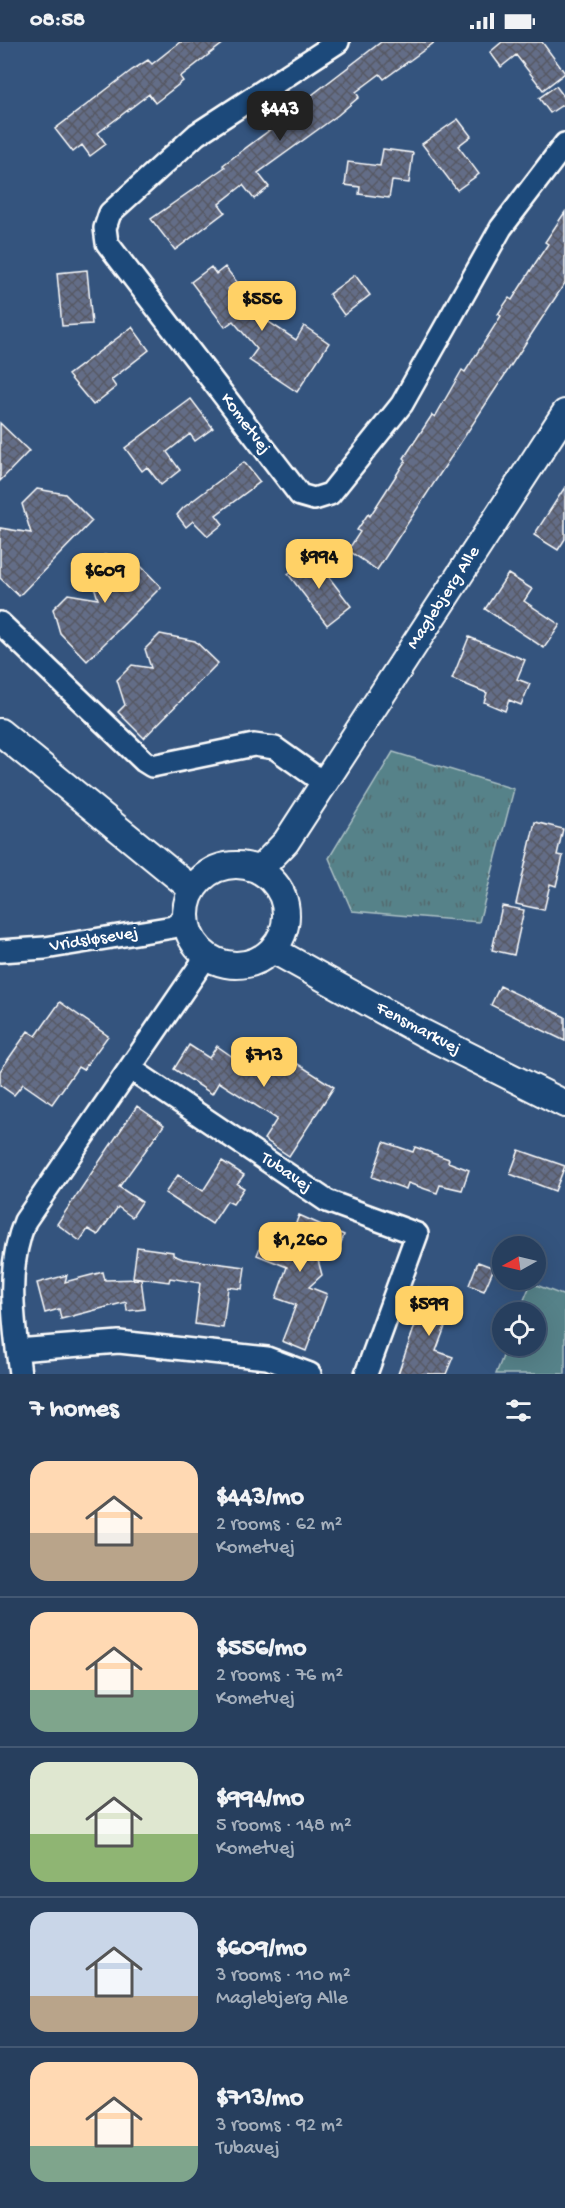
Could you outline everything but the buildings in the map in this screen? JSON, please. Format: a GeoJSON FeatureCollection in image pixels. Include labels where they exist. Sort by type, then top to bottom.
{"type":"FeatureCollection","features":[{"type":"Feature","properties":{"kind":"street","name":"Kometvej"},"geometry":{"type":"LineString","coordinates":[[338,42],[197,134],[110,213],[105,228],[107,243],[300,495],[314,499],[330,494],[402,404],[501,228],[565,144]]}},
{"type":"Feature","properties":{"kind":"street","name":"Maglebjerg Alle"},"geometry":{"type":"LineString","coordinates":[[259,870],[286,842],[565,413]]}},
{"type":"Feature","properties":{"kind":"street"},"geometry":{"type":"LineString","coordinates":[[0,623],[144,761],[152,766],[254,746],[274,748],[324,783]]}},
{"type":"Feature","properties":{"kind":"street"},"geometry":{"type":"LineString","coordinates":[[0,732],[192,889]]}},
{"type":"Feature","properties":{"kind":"street"},"geometry":{"type":"LineString","coordinates":[[237,865],[259,870],[276,886],[286,907],[286,922],[282,937],[273,950],[262,959],[234,966],[206,957],[195,946],[188,933],[185,918],[186,903],[192,889],[215,869],[237,865]]}},
{"type":"Feature","properties":{"kind":"street","name":"Vridsløsevej"},"geometry":{"type":"LineString","coordinates":[[0,951],[45,948],[173,927],[185,918]]}},
{"type":"Feature","properties":{"kind":"street","name":"Fensmarkvej"},"geometry":{"type":"LineString","coordinates":[[273,950],[423,1033],[565,1104]]}},
{"type":"Feature","properties":{"kind":"street"},"geometry":{"type":"LineString","coordinates":[[20,1374],[12,1272],[15,1245],[25,1221],[206,957]]}},
{"type":"Feature","properties":{"kind":"street","name":"Tubavej"},"geometry":{"type":"LineString","coordinates":[[131,1069],[327,1201],[417,1234],[366,1374]]}},
{"type":"Feature","properties":{"kind":"street"},"geometry":{"type":"LineString","coordinates":[[17,1350],[119,1342],[267,1358],[310,1374]]}},
{"type":"Feature","properties":{"kind":"green space"},"geometry":{"type":"Polygon","coordinates":[[[393,752],[514,789],[479,922],[352,911],[329,858],[393,752]]]}},
{"type":"Feature","properties":{"kind":"green space"},"geometry":{"type":"Polygon","coordinates":[[[546,1289],[565,1296],[565,1374],[496,1374],[503,1356],[546,1356],[546,1302],[523,1302],[528,1290],[546,1289]]]}}]}
